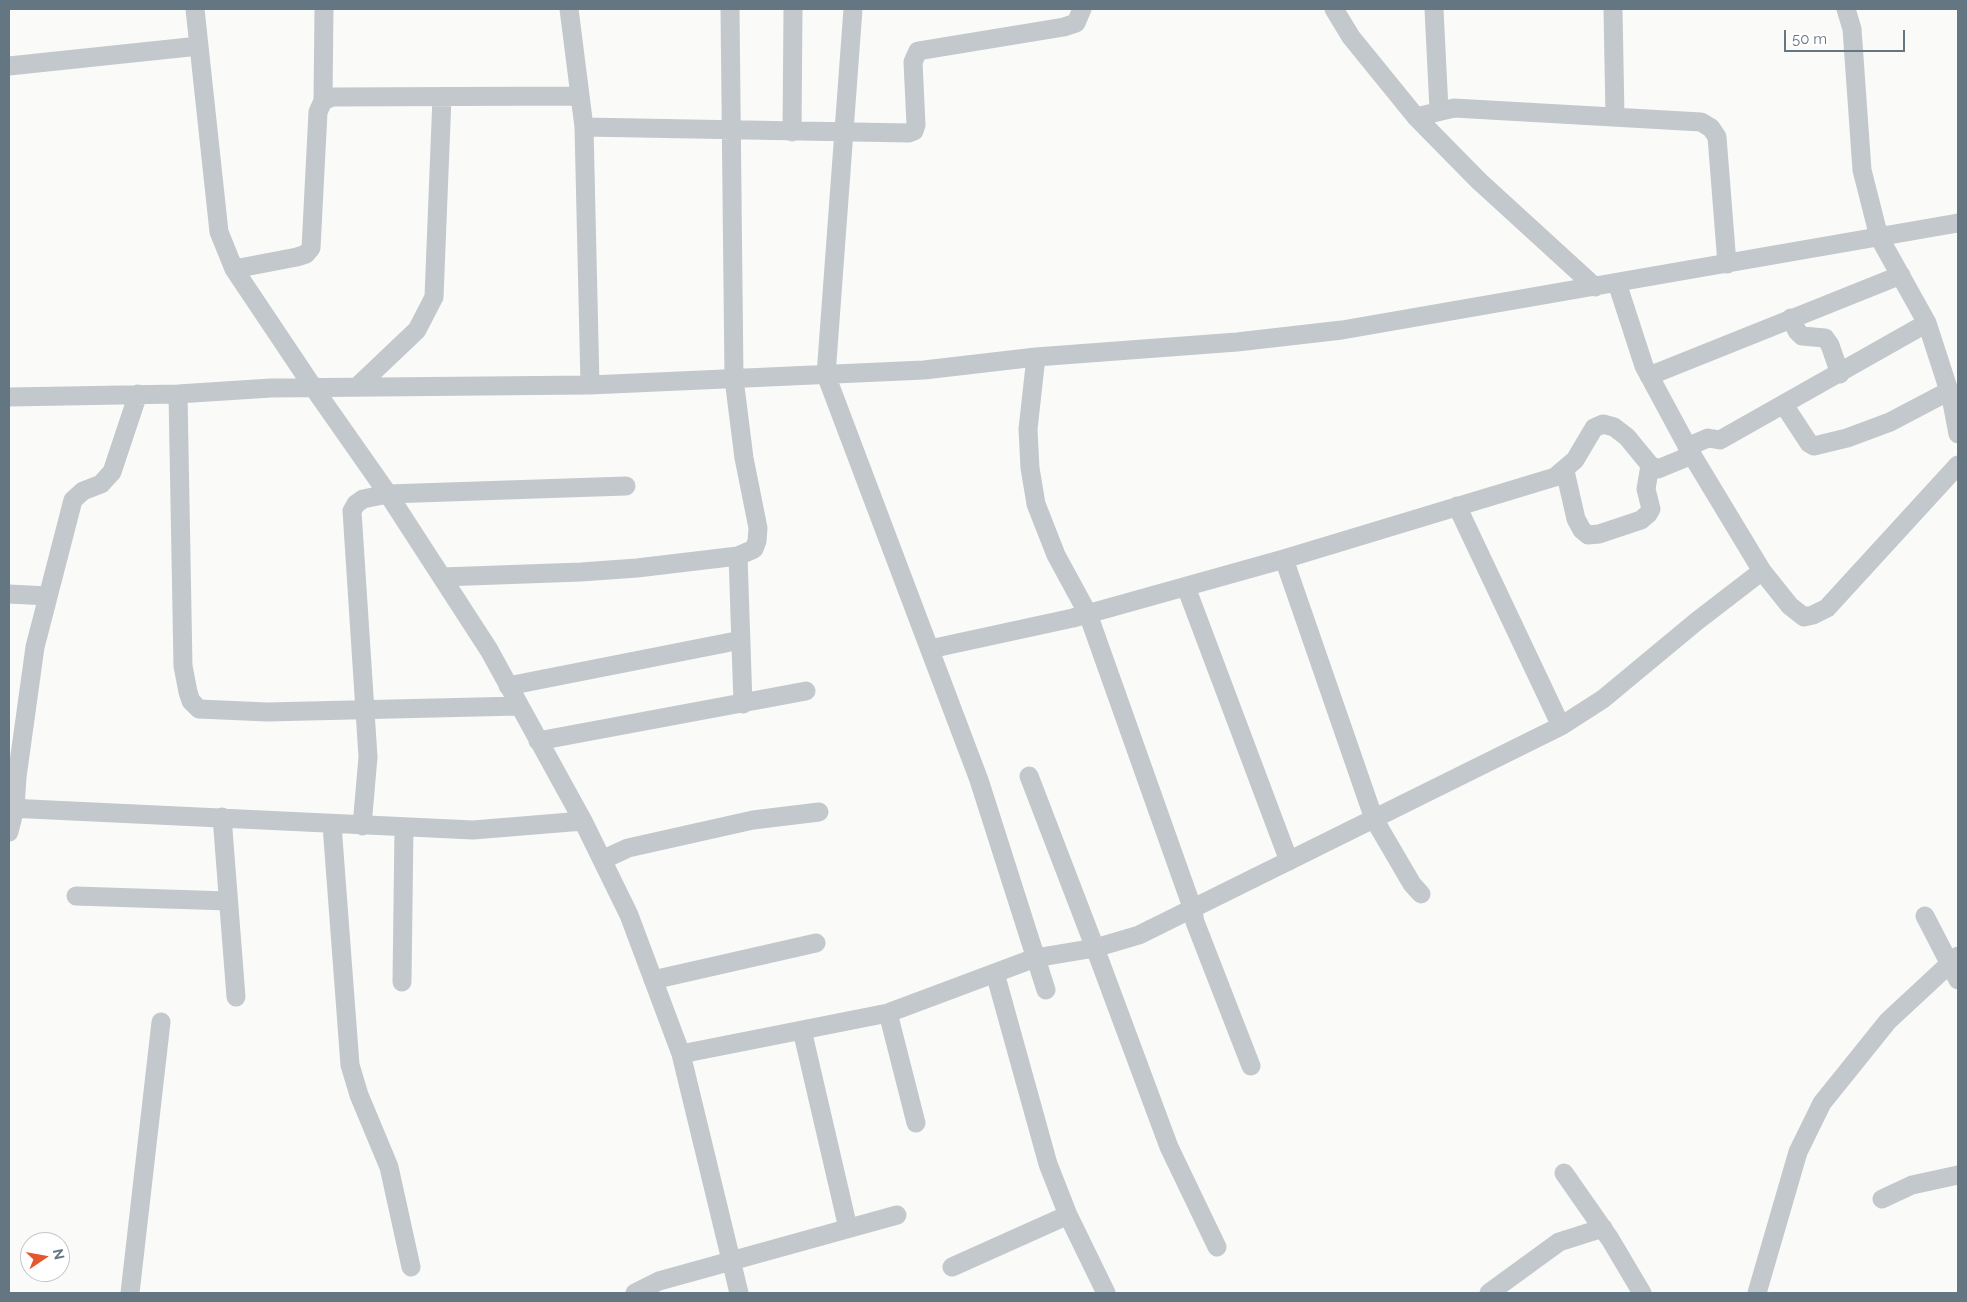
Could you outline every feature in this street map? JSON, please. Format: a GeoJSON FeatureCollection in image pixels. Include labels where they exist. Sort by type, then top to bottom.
{"type":"FeatureCollection","features":[{"type":"Feature","properties":{"kind":"street"},"geometry":{"type":"LineString","coordinates":[[195,9],[219,232],[234,269],[388,494],[489,650],[583,820],[629,915],[681,1054],[739,1293]]}},
{"type":"Feature","properties":{"kind":"street"},"geometry":{"type":"LineString","coordinates":[[234,269],[297,257],[306,254],[310,248],[318,112],[323,101],[324,9]]}},
{"type":"Feature","properties":{"kind":"street"},"geometry":{"type":"LineString","coordinates":[[569,9],[584,127],[590,385]]}},
{"type":"Feature","properties":{"kind":"street"},"geometry":{"type":"LineString","coordinates":[[442,577],[581,572],[738,556],[754,549],[758,528],[749,490],[734,379],[730,9]]}},
{"type":"Feature","properties":{"kind":"street"},"geometry":{"type":"LineString","coordinates":[[792,132],[794,9]]}},
{"type":"Feature","properties":{"kind":"street"},"geometry":{"type":"LineString","coordinates":[[853,9],[826,375],[979,780],[1046,990]]}},
{"type":"Feature","properties":{"kind":"street"},"geometry":{"type":"LineString","coordinates":[[584,127],[909,133],[914,131],[916,125],[913,62],[918,51],[1064,27],[1076,23],[1082,9]]}},
{"type":"Feature","properties":{"kind":"street"},"geometry":{"type":"LineString","coordinates":[[1334,9],[1351,37],[1416,117],[1479,181],[1595,287]]}},
{"type":"Feature","properties":{"kind":"street"},"geometry":{"type":"LineString","coordinates":[[1434,9],[1439,110]]}},
{"type":"Feature","properties":{"kind":"street"},"geometry":{"type":"LineString","coordinates":[[1613,9],[1615,118]]}},
{"type":"Feature","properties":{"kind":"street"},"geometry":{"type":"LineString","coordinates":[[1846,9],[1852,29],[1862,170],[1879,237],[1927,323],[1949,391],[1958,434]]}},
{"type":"Feature","properties":{"kind":"street"},"geometry":{"type":"LineString","coordinates":[[9,66],[199,46]]}},
{"type":"Feature","properties":{"kind":"street"},"geometry":{"type":"LineString","coordinates":[[323,101],[332,97],[580,96]]}},
{"type":"Feature","properties":{"kind":"street"},"geometry":{"type":"LineString","coordinates":[[357,387],[417,330],[434,297],[442,97]]}},
{"type":"Feature","properties":{"kind":"street"},"geometry":{"type":"LineString","coordinates":[[1416,117],[1439,110],[1454,108],[1701,122],[1712,128],[1717,137],[1720,154],[1727,264]]}},
{"type":"Feature","properties":{"kind":"street"},"geometry":{"type":"LineString","coordinates":[[9,397],[178,394],[313,387],[590,385],[826,375],[924,370],[1036,357],[1236,342],[1342,330],[1958,222]]}},
{"type":"Feature","properties":{"kind":"street"},"geometry":{"type":"LineString","coordinates":[[1649,376],[1901,275]]}},
{"type":"Feature","properties":{"kind":"street"},"geometry":{"type":"LineString","coordinates":[[1618,283],[1637,346],[1649,376],[1689,451],[1762,570],[1790,606],[1804,617],[1827,608],[1958,465]]}},
{"type":"Feature","properties":{"kind":"street"},"geometry":{"type":"LineString","coordinates":[[1791,318],[1797,331],[1802,336],[1825,338],[1830,345],[1840,374]]}},
{"type":"Feature","properties":{"kind":"street"},"geometry":{"type":"LineString","coordinates":[[930,649],[1088,614],[1284,559],[1555,477],[1575,460],[1594,428],[1603,424],[1614,428],[1627,437],[1650,465],[1658,469],[1667,467],[1708,438],[1720,440],[1840,374],[1927,323]]}},
{"type":"Feature","properties":{"kind":"street"},"geometry":{"type":"LineString","coordinates":[[1036,357],[1028,429],[1030,468],[1036,504],[1056,555],[1088,614],[1191,909],[1251,1066]]}},
{"type":"Feature","properties":{"kind":"street"},"geometry":{"type":"LineString","coordinates":[[1784,405],[1809,443],[1814,446],[1847,438],[1890,422],[1949,391]]}},
{"type":"Feature","properties":{"kind":"street"},"geometry":{"type":"LineString","coordinates":[[9,832],[35,647],[73,500],[84,491],[101,484],[112,472],[138,394]]}},
{"type":"Feature","properties":{"kind":"street"},"geometry":{"type":"LineString","coordinates":[[178,394],[183,666],[191,701],[199,709],[207,711],[365,710],[519,706]]}},
{"type":"Feature","properties":{"kind":"street"},"geometry":{"type":"LineString","coordinates":[[1565,470],[1576,519],[1582,530],[1588,535],[1641,520],[1648,514],[1651,509],[1646,488],[1650,465]]}},
{"type":"Feature","properties":{"kind":"street"},"geometry":{"type":"LineString","coordinates":[[362,826],[368,757],[352,511],[356,504],[363,500],[388,494],[626,486]]}},
{"type":"Feature","properties":{"kind":"street"},"geometry":{"type":"LineString","coordinates":[[1456,506],[1561,726]]}},
{"type":"Feature","properties":{"kind":"street"},"geometry":{"type":"LineString","coordinates":[[738,556],[743,704]]}},
{"type":"Feature","properties":{"kind":"street"},"geometry":{"type":"LineString","coordinates":[[1284,559],[1374,819],[1412,884],[1420,894]]}},
{"type":"Feature","properties":{"kind":"street"},"geometry":{"type":"LineString","coordinates":[[681,1054],[888,1012],[1035,958],[1094,948],[1138,935],[1561,726],[1603,700],[1697,621],[1762,570]]}},
{"type":"Feature","properties":{"kind":"street"},"geometry":{"type":"LineString","coordinates":[[1186,587],[1289,861]]}},
{"type":"Feature","properties":{"kind":"street"},"geometry":{"type":"LineString","coordinates":[[9,594],[48,596]]}},
{"type":"Feature","properties":{"kind":"street"},"geometry":{"type":"LineString","coordinates":[[508,686],[741,640]]}},
{"type":"Feature","properties":{"kind":"street"},"geometry":{"type":"LineString","coordinates":[[538,741],[806,691]]}},
{"type":"Feature","properties":{"kind":"street"},"geometry":{"type":"LineString","coordinates":[[1029,776],[1169,1147],[1218,1247]]}},
{"type":"Feature","properties":{"kind":"street"},"geometry":{"type":"LineString","coordinates":[[12,808],[222,817],[332,825],[473,830],[583,820]]}},
{"type":"Feature","properties":{"kind":"street"},"geometry":{"type":"LineString","coordinates":[[602,860],[628,848],[743,822],[819,812]]}},
{"type":"Feature","properties":{"kind":"street"},"geometry":{"type":"LineString","coordinates":[[222,817],[236,997]]}},
{"type":"Feature","properties":{"kind":"street"},"geometry":{"type":"LineString","coordinates":[[332,825],[350,1065],[359,1094],[388,1167],[411,1267]]}},
{"type":"Feature","properties":{"kind":"street"},"geometry":{"type":"LineString","coordinates":[[402,982],[404,828]]}},
{"type":"Feature","properties":{"kind":"street"},"geometry":{"type":"LineString","coordinates":[[76,896],[228,901]]}},
{"type":"Feature","properties":{"kind":"street"},"geometry":{"type":"LineString","coordinates":[[1757,1293],[1798,1152],[1822,1103],[1888,1021],[1955,967],[1925,916]]}},
{"type":"Feature","properties":{"kind":"street"},"geometry":{"type":"LineString","coordinates":[[653,980],[816,943]]}},
{"type":"Feature","properties":{"kind":"street"},"geometry":{"type":"LineString","coordinates":[[995,973],[1048,1164],[1068,1216],[1106,1293]]}},
{"type":"Feature","properties":{"kind":"street"},"geometry":{"type":"LineString","coordinates":[[888,1012],[916,1123]]}},
{"type":"Feature","properties":{"kind":"street"},"geometry":{"type":"LineString","coordinates":[[130,1293],[161,1022]]}},
{"type":"Feature","properties":{"kind":"street"},"geometry":{"type":"LineString","coordinates":[[802,1030],[848,1228]]}},
{"type":"Feature","properties":{"kind":"street"},"geometry":{"type":"LineString","coordinates":[[1564,1173],[1603,1228],[1642,1293]]}},
{"type":"Feature","properties":{"kind":"street"},"geometry":{"type":"LineString","coordinates":[[1882,1198],[1921,1183],[1958,1176]]}},
{"type":"Feature","properties":{"kind":"street"},"geometry":{"type":"LineString","coordinates":[[635,1293],[659,1280],[732,1262],[897,1215]]}},
{"type":"Feature","properties":{"kind":"street"},"geometry":{"type":"LineString","coordinates":[[952,1266],[1068,1216]]}},
{"type":"Feature","properties":{"kind":"street"},"geometry":{"type":"LineString","coordinates":[[1489,1293],[1559,1242],[1603,1228]]}}]}
